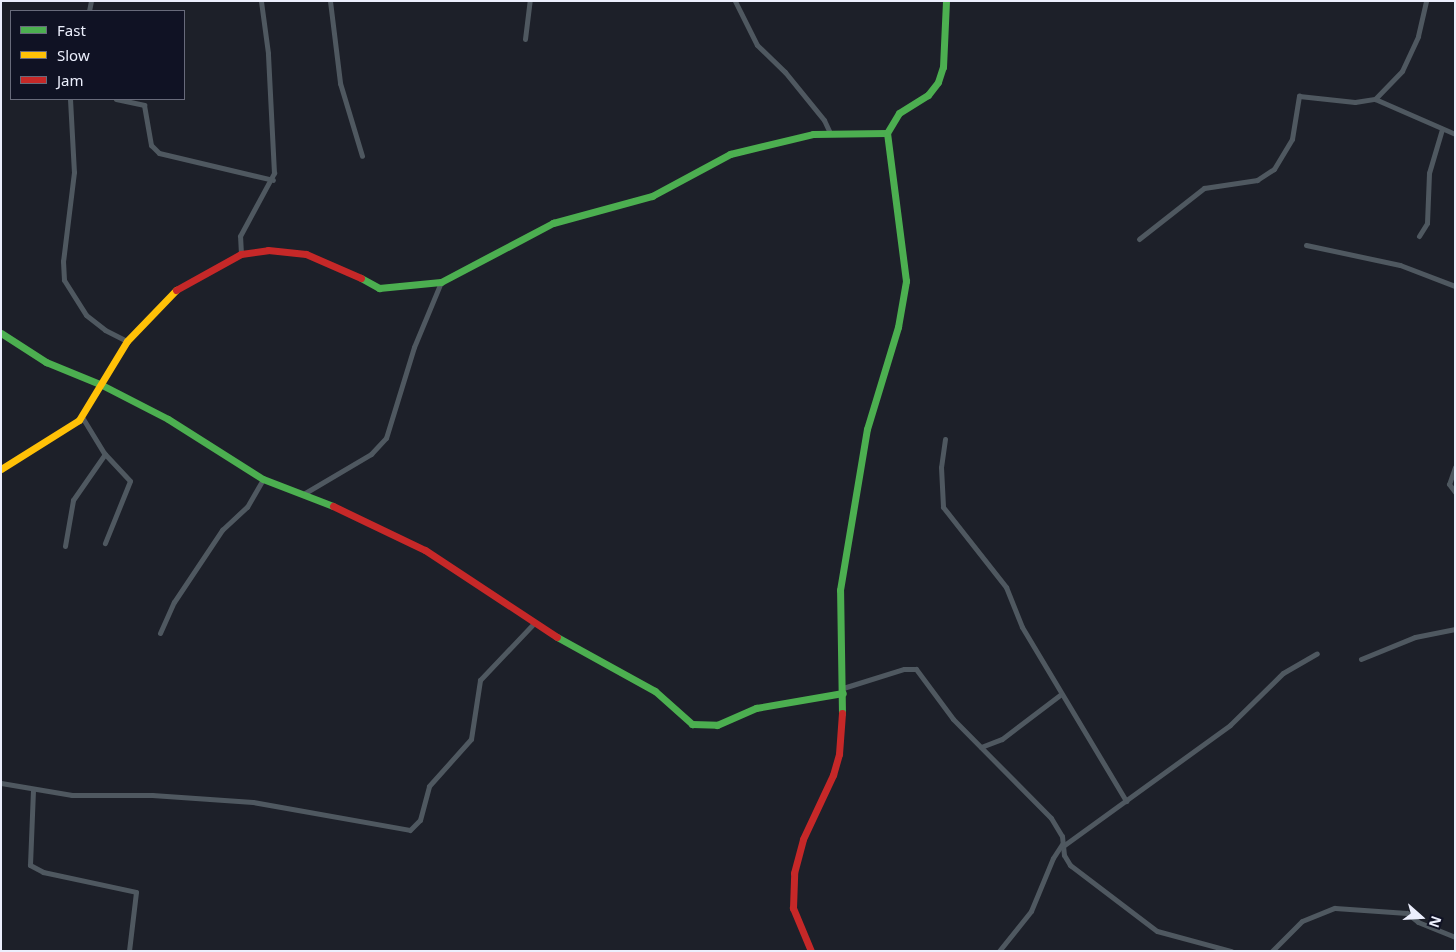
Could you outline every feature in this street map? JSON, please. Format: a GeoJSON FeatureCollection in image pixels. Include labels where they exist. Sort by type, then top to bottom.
{"type":"FeatureCollection","features":[{"type":"Feature","properties":{"kind":"street"},"geometry":{"type":"LineString","coordinates":[[241,254],[239,244],[243,230],[273,180],[268,53],[261,1]]}},
{"type":"Feature","properties":{"kind":"street"},"geometry":{"type":"LineString","coordinates":[[330,1],[340,83],[362,156]]}},
{"type":"Feature","properties":{"kind":"street"},"geometry":{"type":"LineString","coordinates":[[525,39],[530,1]]}},
{"type":"Feature","properties":{"kind":"street"},"geometry":{"type":"LineString","coordinates":[[735,1],[757,45],[785,72],[824,120],[830,133]]}},
{"type":"Feature","properties":{"kind":"street"},"geometry":{"type":"LineString","coordinates":[[811,951],[793,908],[793,881],[803,840],[837,764],[843,690],[840,590],[867,430],[898,327],[906,281],[887,133],[898,113],[928,95],[938,82],[943,67],[946,1]]}},
{"type":"Feature","properties":{"kind":"street"},"geometry":{"type":"LineString","coordinates":[[1374,99],[1402,71],[1418,36],[1426,1]]}},
{"type":"Feature","properties":{"kind":"street"},"geometry":{"type":"LineString","coordinates":[[1139,239],[1209,185],[1257,180],[1274,169],[1292,139],[1299,96],[1347,102],[1374,99],[1455,134]]}},
{"type":"Feature","properties":{"kind":"street"},"geometry":{"type":"LineString","coordinates":[[70,100],[74,172],[63,276],[71,294],[86,315],[105,330],[127,341]]}},
{"type":"Feature","properties":{"kind":"street"},"geometry":{"type":"LineString","coordinates":[[121,100],[144,105],[151,145],[159,153],[182,161],[273,180]]}},
{"type":"Feature","properties":{"kind":"street"},"geometry":{"type":"LineString","coordinates":[[1419,236],[1427,223],[1429,173],[1442,129]]}},
{"type":"Feature","properties":{"kind":"street"},"geometry":{"type":"LineString","coordinates":[[1,469],[63,433],[82,417],[127,341],[164,300],[186,282],[241,254],[268,250],[306,254],[384,289],[441,282],[553,223],[652,196],[718,158],[794,138],[830,133],[887,133]]}},
{"type":"Feature","properties":{"kind":"street"},"geometry":{"type":"LineString","coordinates":[[1306,245],[1400,265],[1455,286]]}},
{"type":"Feature","properties":{"kind":"street"},"geometry":{"type":"LineString","coordinates":[[305,492],[371,454],[386,438],[414,347],[441,282]]}},
{"type":"Feature","properties":{"kind":"street"},"geometry":{"type":"LineString","coordinates":[[1,333],[46,362],[100,384],[168,419],[263,480],[305,492],[425,550],[534,623],[655,691],[684,718],[699,726],[726,723],[756,708],[843,690],[904,669],[916,669],[953,719],[1051,818],[1060,832],[1070,865],[1152,928],[1172,937],[1231,951]]}},
{"type":"Feature","properties":{"kind":"street"},"geometry":{"type":"LineString","coordinates":[[82,417],[105,454],[130,481],[105,543]]}},
{"type":"Feature","properties":{"kind":"street"},"geometry":{"type":"LineString","coordinates":[[945,440],[941,468],[943,507],[1006,586],[1022,627],[1126,801]]}},
{"type":"Feature","properties":{"kind":"street"},"geometry":{"type":"LineString","coordinates":[[64,546],[72,500],[105,454]]}},
{"type":"Feature","properties":{"kind":"street"},"geometry":{"type":"LineString","coordinates":[[1455,466],[1449,484],[1455,492]]}},
{"type":"Feature","properties":{"kind":"street"},"geometry":{"type":"LineString","coordinates":[[160,633],[174,602],[222,530],[246,507],[263,480]]}},
{"type":"Feature","properties":{"kind":"street"},"geometry":{"type":"LineString","coordinates":[[1,783],[72,796],[152,795],[253,802],[410,830],[420,820],[430,786],[471,739],[480,680],[534,623]]}},
{"type":"Feature","properties":{"kind":"street"},"geometry":{"type":"LineString","coordinates":[[1361,659],[1415,637],[1455,629]]}},
{"type":"Feature","properties":{"kind":"street"},"geometry":{"type":"LineString","coordinates":[[999,951],[1031,911],[1053,858],[1063,845],[1230,725],[1283,673],[1318,653]]}},
{"type":"Feature","properties":{"kind":"street"},"geometry":{"type":"LineString","coordinates":[[981,747],[1002,739],[1061,694]]}},
{"type":"Feature","properties":{"kind":"street"},"geometry":{"type":"LineString","coordinates":[[33,790],[30,864],[43,872],[136,892],[129,951]]}},
{"type":"Feature","properties":{"kind":"street"},"geometry":{"type":"LineString","coordinates":[[1272,951],[1302,921],[1335,908],[1406,913],[1418,922],[1455,937]]}},
{"type":"Feature","properties":{"kind":"traffic: fast"},"geometry":{"type":"LineString","coordinates":[[842,713],[840,590],[867,429],[898,327],[906,281],[887,133],[899,113],[928,95],[938,82],[943,67],[946,1]]}},
{"type":"Feature","properties":{"kind":"traffic: fast"},"geometry":{"type":"LineString","coordinates":[[361,278],[379,288],[441,282],[553,223],[652,196],[730,154],[813,134],[887,133]]}},
{"type":"Feature","properties":{"kind":"traffic: fast"},"geometry":{"type":"LineString","coordinates":[[1,333],[46,362],[100,384],[168,419],[263,479],[333,506]]}},
{"type":"Feature","properties":{"kind":"traffic: fast"},"geometry":{"type":"LineString","coordinates":[[557,637],[655,691],[692,724],[717,725],[756,708],[843,693]]}},
{"type":"Feature","properties":{"kind":"traffic: slow"},"geometry":{"type":"LineString","coordinates":[[1,469],[79,420],[127,341],[176,290]]}},
{"type":"Feature","properties":{"kind":"traffic: jam"},"geometry":{"type":"LineString","coordinates":[[176,290],[241,254],[268,250],[306,254],[361,278]]}},
{"type":"Feature","properties":{"kind":"traffic: jam"},"geometry":{"type":"LineString","coordinates":[[333,506],[425,550],[557,637]]}},
{"type":"Feature","properties":{"kind":"traffic: jam"},"geometry":{"type":"LineString","coordinates":[[811,951],[793,908],[794,873],[803,839],[833,775],[839,754],[842,713]]}}]}
